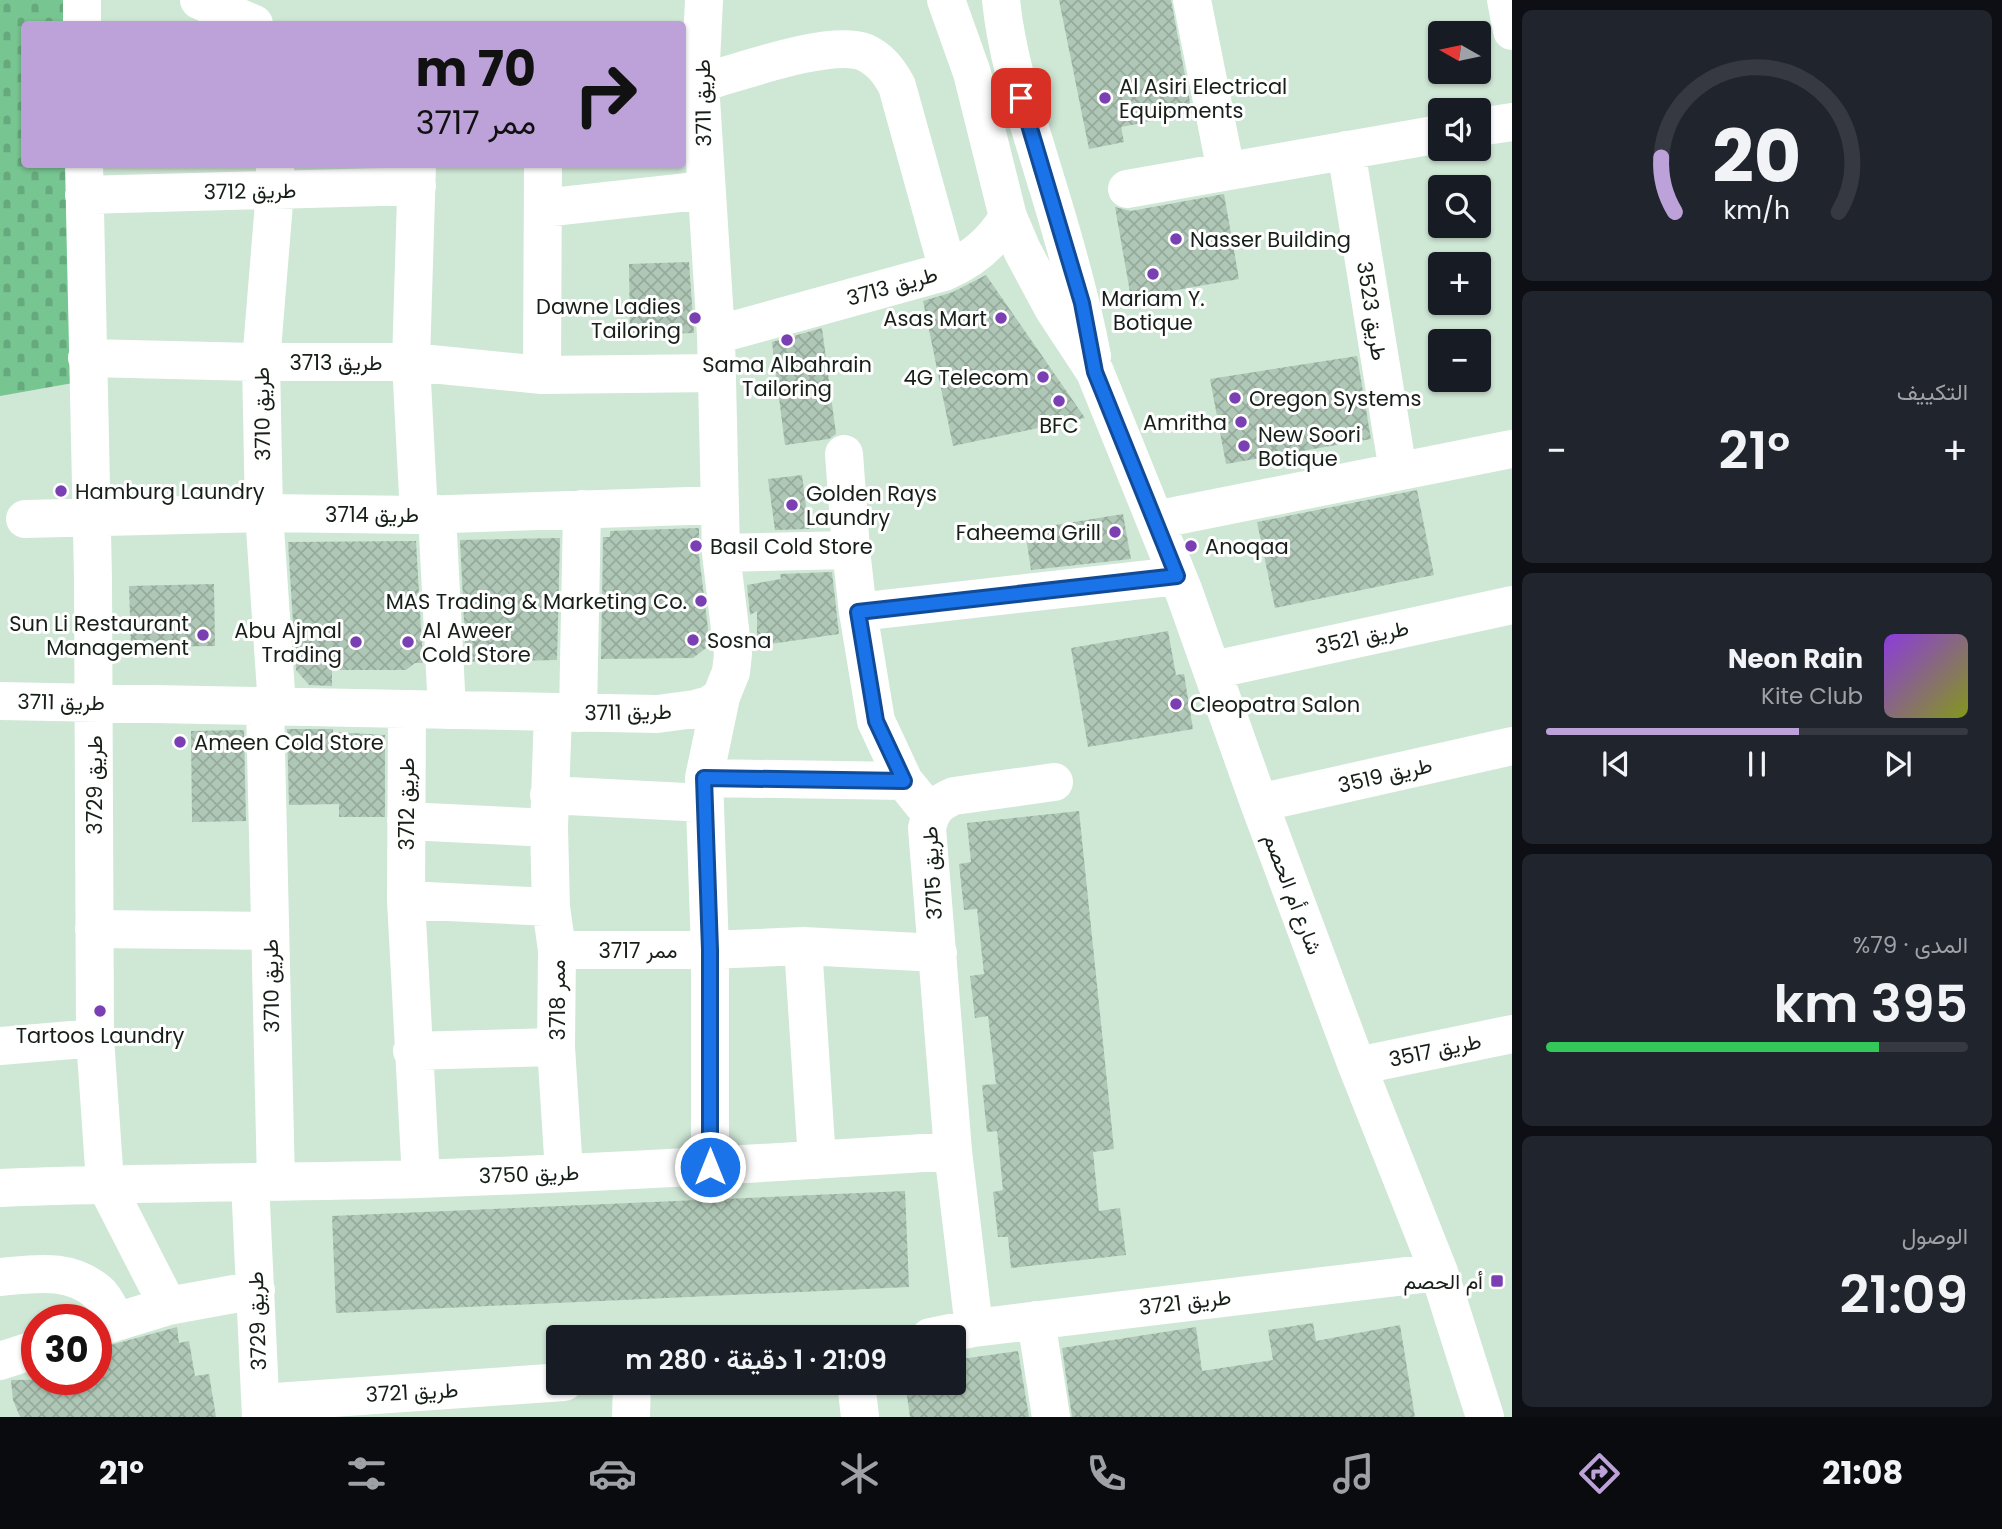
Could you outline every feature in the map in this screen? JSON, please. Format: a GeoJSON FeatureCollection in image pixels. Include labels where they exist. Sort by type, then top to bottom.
{"type":"FeatureCollection","features":[{"type":"Feature","properties":{"kind":"street"},"geometry":{"type":"LineString","coordinates":[[82,0],[82,21]]}},
{"type":"Feature","properties":{"kind":"street"},"geometry":{"type":"LineString","coordinates":[[199,0],[247,21]]}},
{"type":"Feature","properties":{"kind":"street","name":"طريق 3711"},"geometry":{"type":"LineString","coordinates":[[0,701],[657,714],[695,709],[709,705],[721,697],[731,672],[733,654],[721,553],[716,335],[700,83],[704,0]]}},
{"type":"Feature","properties":{"kind":"street","name":"شارع أم الحصم"},"geometry":{"type":"LineString","coordinates":[[946,0],[972,73],[1009,217],[1023,253],[1053,308],[1095,372],[1155,520],[1213,670],[1259,803],[1357,1066],[1493,1411]]}},
{"type":"Feature","properties":{"kind":"street","name":"شارع أم الحصم"},"geometry":{"type":"LineString","coordinates":[[1001,0],[1013,75],[1082,303],[1095,372]]}},
{"type":"Feature","properties":{"kind":"street"},"geometry":{"type":"LineString","coordinates":[[1192,0],[1226,171]]}},
{"type":"Feature","properties":{"kind":"street"},"geometry":{"type":"LineString","coordinates":[[1506,0],[1512,31]]}},
{"type":"Feature","properties":{"kind":"street"},"geometry":{"type":"LineString","coordinates":[[700,83],[844,48],[863,52],[878,60],[889,71],[897,86],[948,270]]}},
{"type":"Feature","properties":{"kind":"street"},"geometry":{"type":"LineString","coordinates":[[1491,125],[1512,122]]}},
{"type":"Feature","properties":{"kind":"street"},"geometry":{"type":"LineString","coordinates":[[1126,189],[1428,136]]}},
{"type":"Feature","properties":{"kind":"street","name":"طريق 3523"},"geometry":{"type":"LineString","coordinates":[[1346,150],[1398,471]]}},
{"type":"Feature","properties":{"kind":"street"},"geometry":{"type":"LineString","coordinates":[[542,375],[543,168]]}},
{"type":"Feature","properties":{"kind":"street","name":"طريق 3712"},"geometry":{"type":"LineString","coordinates":[[84,180],[417,175],[411,362],[447,710]]}},
{"type":"Feature","properties":{"kind":"street","name":"طريق 3710"},"geometry":{"type":"LineString","coordinates":[[263,1182],[270,930],[271,706],[261,362],[275,178]]}},
{"type":"Feature","properties":{"kind":"street","name":"طريق 3729"},"geometry":{"type":"LineString","coordinates":[[84,180],[94,702],[95,1038],[104,1183],[168,1306]]}},
{"type":"Feature","properties":{"kind":"street"},"geometry":{"type":"LineString","coordinates":[[543,208],[706,190]]}},
{"type":"Feature","properties":{"kind":"street","name":"طريق 3713"},"geometry":{"type":"LineString","coordinates":[[716,335],[959,266],[987,246],[1009,217]]}},
{"type":"Feature","properties":{"kind":"street","name":"طريق 3713"},"geometry":{"type":"LineString","coordinates":[[88,358],[411,362],[542,375],[717,373]]}},
{"type":"Feature","properties":{"kind":"street"},"geometry":{"type":"LineString","coordinates":[[1155,520],[1512,449]]}},
{"type":"Feature","properties":{"kind":"street","name":"طريق 3715"},"geometry":{"type":"LineString","coordinates":[[845,454],[850,550],[876,721],[904,781],[930,813],[926,845],[938,953],[953,1151],[974,1328]]}},
{"type":"Feature","properties":{"kind":"street","name":"طريق 3714"},"geometry":{"type":"LineString","coordinates":[[24,519],[264,513],[428,515],[720,505]]}},
{"type":"Feature","properties":{"kind":"street","name":"ممر 3718"},"geometry":{"type":"LineString","coordinates":[[564,1172],[556,1047],[558,950],[551,907],[549,811],[565,713],[582,509]]}},
{"type":"Feature","properties":{"kind":"street"},"geometry":{"type":"LineString","coordinates":[[721,553],[850,550]]}},
{"type":"Feature","properties":{"kind":"street"},"geometry":{"type":"LineString","coordinates":[[858,612],[1177,576]]}},
{"type":"Feature","properties":{"kind":"street","name":"طريق 3521"},"geometry":{"type":"LineString","coordinates":[[1213,670],[1512,606]]}},
{"type":"Feature","properties":{"kind":"street"},"geometry":{"type":"LineString","coordinates":[[710,1167],[710,950],[705,790],[721,697]]}},
{"type":"Feature","properties":{"kind":"street","name":"طريق 3712"},"geometry":{"type":"LineString","coordinates":[[407,709],[406,900],[412,1052],[421,1178]]}},
{"type":"Feature","properties":{"kind":"street","name":"طريق 3519"},"geometry":{"type":"LineString","coordinates":[[1259,803],[1512,746]]}},
{"type":"Feature","properties":{"kind":"street"},"geometry":{"type":"LineString","coordinates":[[406,821],[549,811],[705,790],[904,781]]}},
{"type":"Feature","properties":{"kind":"street"},"geometry":{"type":"LineString","coordinates":[[930,813],[940,802],[954,796],[1054,782]]}},
{"type":"Feature","properties":{"kind":"street"},"geometry":{"type":"LineString","coordinates":[[406,900],[551,907]]}},
{"type":"Feature","properties":{"kind":"street"},"geometry":{"type":"LineString","coordinates":[[94,929],[270,930]]}},
{"type":"Feature","properties":{"kind":"street"},"geometry":{"type":"LineString","coordinates":[[803,946],[817,1160]]}},
{"type":"Feature","properties":{"kind":"street","name":"ممر 3717"},"geometry":{"type":"LineString","coordinates":[[558,950],[710,950],[803,946],[938,953]]}},
{"type":"Feature","properties":{"kind":"street","name":"طريق 3517"},"geometry":{"type":"LineString","coordinates":[[1357,1066],[1512,1034]]}},
{"type":"Feature","properties":{"kind":"street"},"geometry":{"type":"LineString","coordinates":[[0,1046],[95,1038]]}},
{"type":"Feature","properties":{"kind":"street"},"geometry":{"type":"LineString","coordinates":[[412,1052],[556,1047]]}},
{"type":"Feature","properties":{"kind":"street","name":"طريق 3750"},"geometry":{"type":"LineString","coordinates":[[0,1188],[104,1183],[421,1178],[710,1167],[953,1151]]}},
{"type":"Feature","properties":{"kind":"street","name":"طريق 3729"},"geometry":{"type":"LineString","coordinates":[[261,1410],[256,1290],[263,1182]]}},
{"type":"Feature","properties":{"kind":"street"},"geometry":{"type":"LineString","coordinates":[[0,1277],[51,1272],[79,1281],[101,1294],[103,1304]]}},
{"type":"Feature","properties":{"kind":"street","name":"طريق 3721"},"geometry":{"type":"LineString","coordinates":[[966,1330],[1439,1272]]}},
{"type":"Feature","properties":{"kind":"street"},"geometry":{"type":"LineString","coordinates":[[112,1322],[168,1306],[256,1290]]}},
{"type":"Feature","properties":{"kind":"street"},"geometry":{"type":"LineString","coordinates":[[1036,1320],[1051,1417]]}},
{"type":"Feature","properties":{"kind":"street"},"geometry":{"type":"LineString","coordinates":[[0,1361],[21,1354]]}},
{"type":"Feature","properties":{"kind":"street","name":"طريق 3721"},"geometry":{"type":"LineString","coordinates":[[261,1410],[546,1384]]}},
{"type":"Feature","properties":{"kind":"street"},"geometry":{"type":"LineString","coordinates":[[631,1417],[632,1395]]}},
{"type":"Feature","properties":{"kind":"street"},"geometry":{"type":"LineString","coordinates":[[857,1395],[860,1417]]}},
{"type":"Feature","properties":{"kind":"green space"},"geometry":{"type":"Polygon","coordinates":[[[0,0],[71,0],[72,21],[21,21],[21,168],[72,168],[73,383],[0,396],[0,0]]]}},
{"type":"Feature","properties":{"kind":"building"},"geometry":{"type":"Polygon","coordinates":[[[1059,0],[1171,0],[1192,113],[1121,127],[1124,142],[1089,149],[1059,0]]]}},
{"type":"Feature","properties":{"kind":"building","name":"Nasser Building"},"geometry":{"type":"Polygon","coordinates":[[[1224,194],[1239,279],[1131,298],[1115,207],[1131,211],[1224,194]]]}},
{"type":"Feature","properties":{"kind":"building"},"geometry":{"type":"Polygon","coordinates":[[[689,262],[694,333],[630,335],[629,264],[689,262]]]}},
{"type":"Feature","properties":{"kind":"building"},"geometry":{"type":"Polygon","coordinates":[[[986,275],[1085,418],[953,446],[923,301],[953,292],[986,275]]]}},
{"type":"Feature","properties":{"kind":"building"},"geometry":{"type":"Polygon","coordinates":[[[822,328],[836,434],[829,439],[785,445],[772,342],[822,328]]]}},
{"type":"Feature","properties":{"kind":"building"},"geometry":{"type":"Polygon","coordinates":[[[1357,356],[1371,439],[1226,464],[1210,379],[1357,356]]]}},
{"type":"Feature","properties":{"kind":"building"},"geometry":{"type":"Polygon","coordinates":[[[802,475],[809,529],[775,530],[768,479],[802,475]]]}},
{"type":"Feature","properties":{"kind":"building"},"geometry":{"type":"Polygon","coordinates":[[[1417,490],[1434,575],[1275,608],[1257,522],[1417,490]]]}},
{"type":"Feature","properties":{"kind":"building"},"geometry":{"type":"Polygon","coordinates":[[[1123,514],[1131,559],[1031,570],[1025,530],[1123,514]]]}},
{"type":"Feature","properties":{"kind":"building"},"geometry":{"type":"Polygon","coordinates":[[[699,528],[699,555],[710,645],[693,658],[601,659],[603,537],[610,537],[610,531],[699,528]]]}},
{"type":"Feature","properties":{"kind":"building"},"geometry":{"type":"Polygon","coordinates":[[[560,538],[557,660],[466,662],[460,540],[560,538]]]}},
{"type":"Feature","properties":{"kind":"building"},"geometry":{"type":"Polygon","coordinates":[[[416,541],[423,663],[415,663],[406,670],[332,670],[332,686],[309,685],[296,670],[288,542],[416,541]]]}},
{"type":"Feature","properties":{"kind":"building"},"geometry":{"type":"Polygon","coordinates":[[[832,572],[839,634],[757,646],[757,611],[750,615],[747,585],[781,579],[780,574],[832,572]]]}},
{"type":"Feature","properties":{"kind":"building"},"geometry":{"type":"Polygon","coordinates":[[[214,584],[215,646],[131,647],[129,586],[214,584]]]}},
{"type":"Feature","properties":{"kind":"building"},"geometry":{"type":"Polygon","coordinates":[[[1168,631],[1176,675],[1184,674],[1193,729],[1088,747],[1071,648],[1168,631]]]}},
{"type":"Feature","properties":{"kind":"building"},"geometry":{"type":"Polygon","coordinates":[[[287,729],[333,729],[333,732],[385,735],[385,817],[339,817],[339,804],[289,805],[287,729]]]}},
{"type":"Feature","properties":{"kind":"building"},"geometry":{"type":"Polygon","coordinates":[[[244,730],[246,821],[192,822],[191,731],[244,730]]]}},
{"type":"Feature","properties":{"kind":"building"},"geometry":{"type":"Polygon","coordinates":[[[1079,811],[1114,1149],[1093,1152],[1099,1211],[1120,1208],[1126,1255],[1011,1268],[1008,1237],[998,1237],[993,1192],[1003,1190],[997,1131],[987,1132],[982,1085],[996,1084],[988,1016],[975,1018],[970,976],[984,974],[977,909],[964,910],[959,864],[971,862],[967,823],[1079,811]]]}},
{"type":"Feature","properties":{"kind":"building"},"geometry":{"type":"Polygon","coordinates":[[[905,1191],[909,1287],[336,1313],[332,1216],[905,1191]]]}},
{"type":"Feature","properties":{"kind":"building"},"geometry":{"type":"Polygon","coordinates":[[[1313,1323],[1316,1341],[1400,1325],[1415,1417],[1072,1417],[1062,1348],[1196,1327],[1202,1371],[1273,1360],[1268,1330],[1313,1323]]]}},
{"type":"Feature","properties":{"kind":"building"},"geometry":{"type":"Polygon","coordinates":[[[177,1327],[179,1343],[189,1341],[195,1376],[209,1374],[216,1417],[20,1417],[13,1400],[11,1380],[21,1380],[21,1395],[112,1395],[112,1345],[177,1327]]]}},
{"type":"Feature","properties":{"kind":"building"},"geometry":{"type":"Polygon","coordinates":[[[1018,1351],[1029,1417],[910,1417],[907,1395],[966,1395],[966,1358],[1018,1351]]]}},
{"type":"Feature","properties":{"kind":"place","name":"Al Asiri Electrical Equipments"},"geometry":{"type":"Point","coordinates":[1105,98]}},
{"type":"Feature","properties":{"kind":"place","name":"Nasser Building"},"geometry":{"type":"Point","coordinates":[1176,239]}},
{"type":"Feature","properties":{"kind":"place","name":"Mariam Y. Botique"},"geometry":{"type":"Point","coordinates":[1153,274]}},
{"type":"Feature","properties":{"kind":"place","name":"Dawne Ladies Tailoring"},"geometry":{"type":"Point","coordinates":[695,318]}},
{"type":"Feature","properties":{"kind":"place","name":"Asas Mart"},"geometry":{"type":"Point","coordinates":[1001,318]}},
{"type":"Feature","properties":{"kind":"place","name":"Sama Albahrain Tailoring"},"geometry":{"type":"Point","coordinates":[787,340]}},
{"type":"Feature","properties":{"kind":"place","name":"4G Telecom"},"geometry":{"type":"Point","coordinates":[1043,377]}},
{"type":"Feature","properties":{"kind":"place","name":"Oregon Systems"},"geometry":{"type":"Point","coordinates":[1235,398]}},
{"type":"Feature","properties":{"kind":"place","name":"BFC"},"geometry":{"type":"Point","coordinates":[1059,401]}},
{"type":"Feature","properties":{"kind":"place","name":"Amritha"},"geometry":{"type":"Point","coordinates":[1241,422]}},
{"type":"Feature","properties":{"kind":"place","name":"New Soori Botique"},"geometry":{"type":"Point","coordinates":[1244,446]}},
{"type":"Feature","properties":{"kind":"place","name":"Hamburg Laundry"},"geometry":{"type":"Point","coordinates":[61,491]}},
{"type":"Feature","properties":{"kind":"place","name":"Golden Rays Laundry"},"geometry":{"type":"Point","coordinates":[792,505]}},
{"type":"Feature","properties":{"kind":"place","name":"Faheema Grill"},"geometry":{"type":"Point","coordinates":[1115,532]}},
{"type":"Feature","properties":{"kind":"place","name":"Basil Cold Store"},"geometry":{"type":"Point","coordinates":[696,546]}},
{"type":"Feature","properties":{"kind":"place","name":"Anoqaa"},"geometry":{"type":"Point","coordinates":[1191,546]}},
{"type":"Feature","properties":{"kind":"place","name":"MAS Trading & Marketing Co."},"geometry":{"type":"Point","coordinates":[701,601]}},
{"type":"Feature","properties":{"kind":"place","name":"Sun Li Restaurant Management"},"geometry":{"type":"Point","coordinates":[203,635]}},
{"type":"Feature","properties":{"kind":"place","name":"Sosna"},"geometry":{"type":"Point","coordinates":[693,640]}},
{"type":"Feature","properties":{"kind":"place","name":"Abu Ajmal Trading"},"geometry":{"type":"Point","coordinates":[356,642]}},
{"type":"Feature","properties":{"kind":"place","name":"Al Aweer Cold Store"},"geometry":{"type":"Point","coordinates":[408,642]}},
{"type":"Feature","properties":{"kind":"place","name":"Cleopatra Salon"},"geometry":{"type":"Point","coordinates":[1176,704]}},
{"type":"Feature","properties":{"kind":"place","name":"Ameen Cold Store"},"geometry":{"type":"Point","coordinates":[180,742]}},
{"type":"Feature","properties":{"kind":"place","name":"Tartoos Laundry"},"geometry":{"type":"Point","coordinates":[100,1011]}},
{"type":"Feature","properties":{"kind":"place","name":"أم الحصم"},"geometry":{"type":"Point","coordinates":[1497,1281]}},
{"type":"Feature","properties":{"kind":"route"},"geometry":{"type":"LineString","coordinates":[[710,1167],[710,950],[704,778],[904,781],[876,721],[858,612],[1177,576],[1095,372],[1082,303],[1065,240],[1021,98]]}}]}
